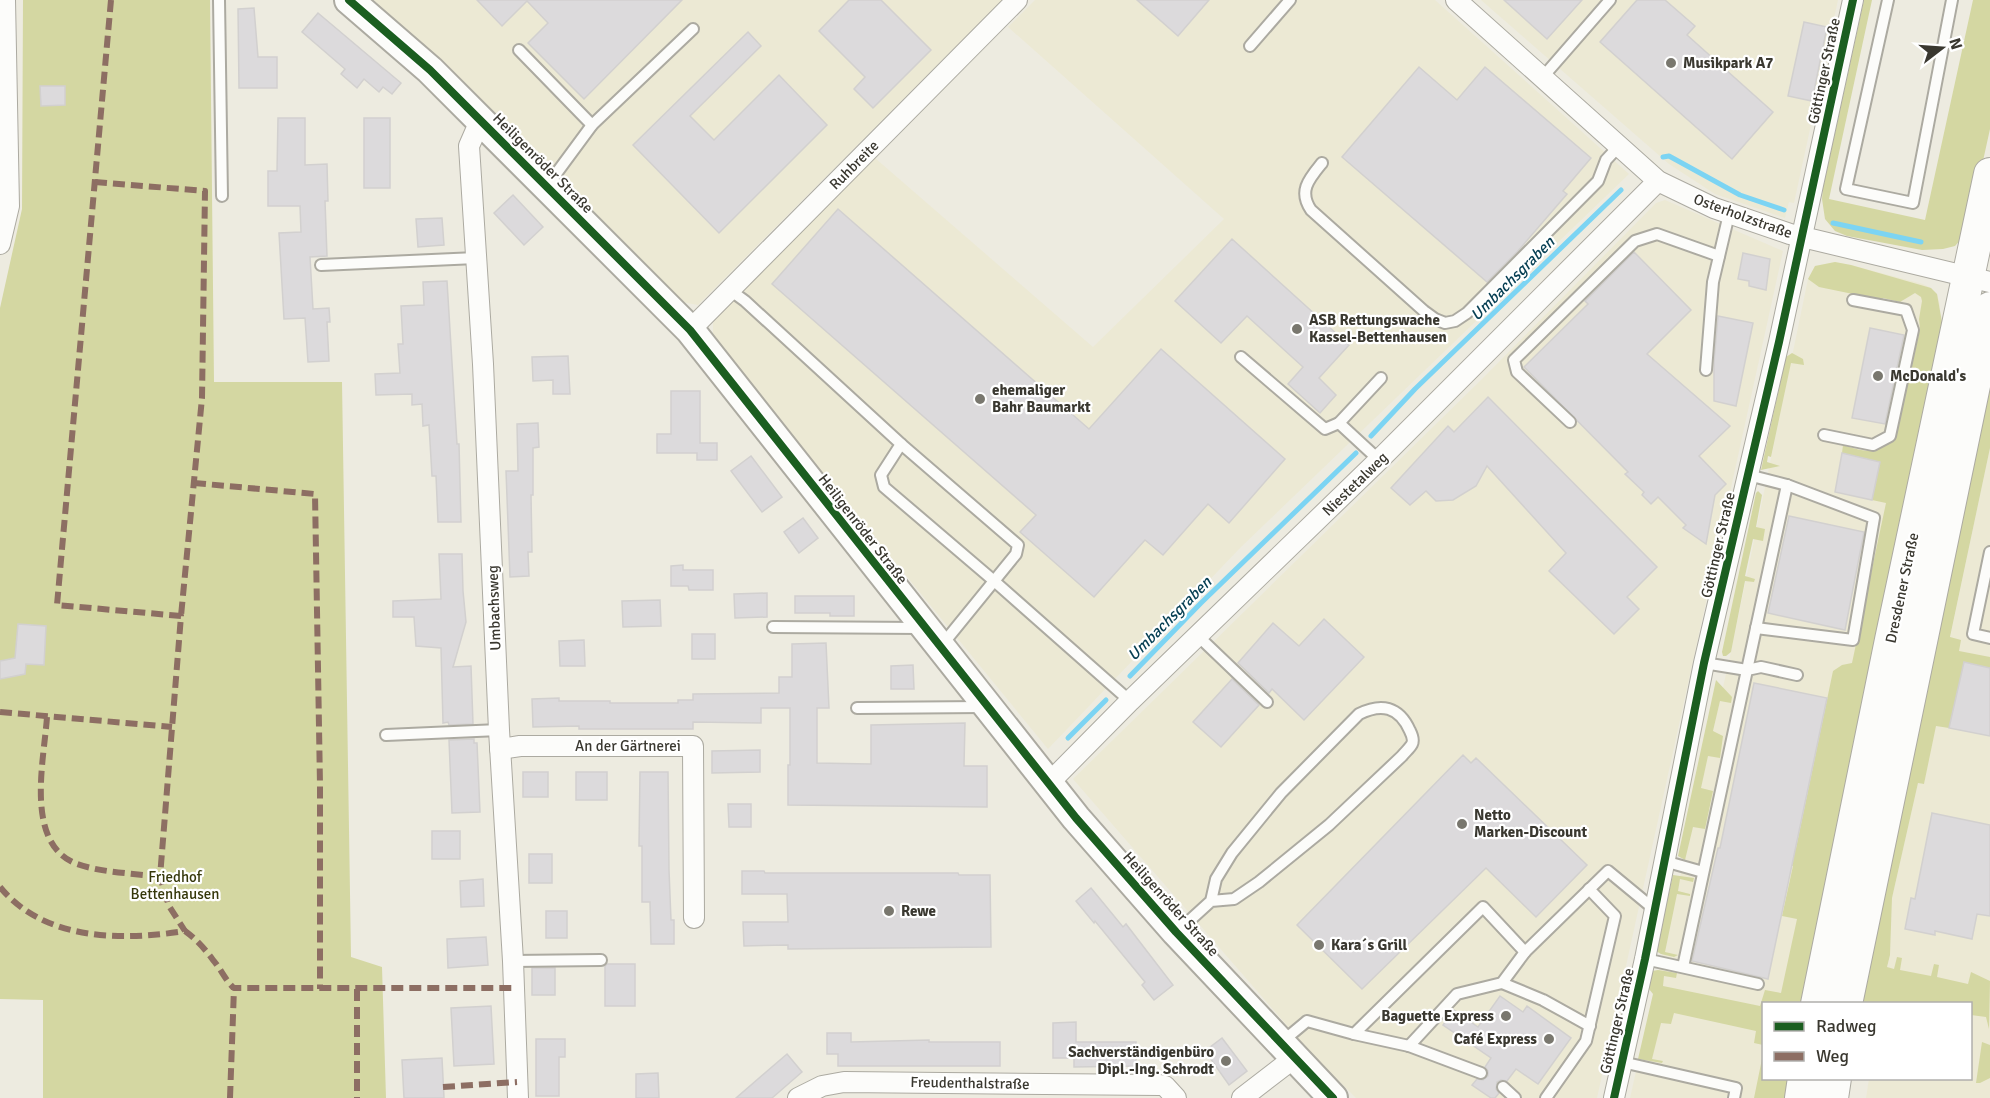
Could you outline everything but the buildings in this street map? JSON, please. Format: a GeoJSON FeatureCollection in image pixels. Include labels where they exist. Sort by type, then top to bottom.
{"type":"FeatureCollection","features":[{"type":"Feature","properties":{"kind":"main road","name":"Dresdener Straße"},"geometry":{"type":"LineString","coordinates":[[1817,1002],[1889,652],[1979,279],[1990,174]]}},
{"type":"Feature","properties":{"kind":"main road","name":"Dresdener Straße"},"geometry":{"type":"LineString","coordinates":[[1846,1002],[1990,308]]}},
{"type":"Feature","properties":{"kind":"main road"},"geometry":{"type":"LineString","coordinates":[[1801,1098],[1804,1080]]}},
{"type":"Feature","properties":{"kind":"main road"},"geometry":{"type":"LineString","coordinates":[[1832,1098],[1835,1080]]}},
{"type":"Feature","properties":{"kind":"street"},"geometry":{"type":"LineString","coordinates":[[0,244],[9,206],[5,0]]}},
{"type":"Feature","properties":{"kind":"street","name":"Heiligenröder Straße"},"geometry":{"type":"LineString","coordinates":[[349,0],[430,70],[690,330],[1076,818],[1176,932],[1333,1098]]}},
{"type":"Feature","properties":{"kind":"street","name":"Ruhbreite"},"geometry":{"type":"LineString","coordinates":[[690,330],[1017,0]]}},
{"type":"Feature","properties":{"kind":"street","name":"Osterholzstraße"},"geometry":{"type":"LineString","coordinates":[[1455,0],[1658,181],[1729,214],[1802,237],[1979,279]]}},
{"type":"Feature","properties":{"kind":"street","name":"Göttinger Straße"},"geometry":{"type":"LineString","coordinates":[[1614,1098],[1645,959],[1704,663],[1802,237],[1853,0]]}},
{"type":"Feature","properties":{"kind":"street","name":"Umbachsweg"},"geometry":{"type":"LineString","coordinates":[[482,121],[469,146],[484,376],[499,740],[513,961],[518,1098]]}},
{"type":"Feature","properties":{"kind":"street","name":"Niestetalweg"},"geometry":{"type":"LineString","coordinates":[[1048,784],[1130,701],[1379,460],[1658,181]]}},
{"type":"Feature","properties":{"kind":"street","name":"An der Gärtnerei"},"geometry":{"type":"LineString","coordinates":[[499,740],[520,746],[693,746],[694,918]]}},
{"type":"Feature","properties":{"kind":"street"},"geometry":{"type":"LineString","coordinates":[[1242,1098],[1287,1051]]}},
{"type":"Feature","properties":{"kind":"street","name":"Freudenthalstraße"},"geometry":{"type":"LineString","coordinates":[[798,1098],[822,1086],[844,1082],[1160,1085],[1166,1086],[1176,1098]]}},
{"type":"Feature","properties":{"kind":"lane"},"geometry":{"type":"LineString","coordinates":[[219,0],[222,196]]}},
{"type":"Feature","properties":{"kind":"lane"},"geometry":{"type":"LineString","coordinates":[[1250,46],[1290,0]]}},
{"type":"Feature","properties":{"kind":"lane"},"geometry":{"type":"LineString","coordinates":[[1542,78],[1610,0]]}},
{"type":"Feature","properties":{"kind":"lane"},"geometry":{"type":"LineString","coordinates":[[1888,0],[1846,189],[1913,203],[1952,0]]}},
{"type":"Feature","properties":{"kind":"lane"},"geometry":{"type":"LineString","coordinates":[[546,186],[592,125],[693,28]]}},
{"type":"Feature","properties":{"kind":"lane"},"geometry":{"type":"LineString","coordinates":[[519,50],[592,125]]}},
{"type":"Feature","properties":{"kind":"lane"},"geometry":{"type":"LineString","coordinates":[[1322,163],[1305,186],[1304,196],[1311,210],[1424,311],[1435,320],[1444,323],[1455,321],[1467,313],[1545,236],[1598,181],[1606,160],[1619,146]]}},
{"type":"Feature","properties":{"kind":"lane"},"geometry":{"type":"LineString","coordinates":[[1706,370],[1713,282],[1729,214]]}},
{"type":"Feature","properties":{"kind":"lane"},"geometry":{"type":"LineString","coordinates":[[1570,422],[1517,372],[1514,360],[1635,241],[1657,234],[1719,256]]}},
{"type":"Feature","properties":{"kind":"lane"},"geometry":{"type":"LineString","coordinates":[[321,265],[476,258]]}},
{"type":"Feature","properties":{"kind":"lane"},"geometry":{"type":"LineString","coordinates":[[730,290],[745,301],[901,444],[1018,545],[1016,554],[993,580],[932,638],[773,627]]}},
{"type":"Feature","properties":{"kind":"lane"},"geometry":{"type":"LineString","coordinates":[[1824,435],[1873,445],[1890,436],[1913,330],[1906,310],[1853,300]]}},
{"type":"Feature","properties":{"kind":"lane"},"geometry":{"type":"LineString","coordinates":[[1241,357],[1325,429],[1339,423],[1381,378]]}},
{"type":"Feature","properties":{"kind":"lane"},"geometry":{"type":"LineString","coordinates":[[1339,423],[1379,460]]}},
{"type":"Feature","properties":{"kind":"lane"},"geometry":{"type":"LineString","coordinates":[[901,444],[880,475],[884,487],[1130,701]]}},
{"type":"Feature","properties":{"kind":"lane"},"geometry":{"type":"LineString","coordinates":[[1748,476],[1787,485],[1874,518],[1853,640],[1756,628]]}},
{"type":"Feature","properties":{"kind":"lane"},"geometry":{"type":"LineString","coordinates":[[1683,967],[1787,485]]}},
{"type":"Feature","properties":{"kind":"lane"},"geometry":{"type":"LineString","coordinates":[[1990,552],[1972,634],[1990,638]]}},
{"type":"Feature","properties":{"kind":"lane"},"geometry":{"type":"LineString","coordinates":[[1197,636],[1267,702]]}},
{"type":"Feature","properties":{"kind":"lane"},"geometry":{"type":"LineString","coordinates":[[1704,663],[1747,670],[1761,667],[1797,675]]}},
{"type":"Feature","properties":{"kind":"lane"},"geometry":{"type":"LineString","coordinates":[[857,708],[987,707]]}},
{"type":"Feature","properties":{"kind":"lane"},"geometry":{"type":"LineString","coordinates":[[1176,932],[1211,901],[1216,879],[1232,853],[1281,793],[1344,728],[1359,714],[1373,707],[1385,708],[1398,713],[1405,721],[1412,737],[1412,744],[1402,756],[1329,825],[1259,882],[1234,899],[1211,901]]}},
{"type":"Feature","properties":{"kind":"lane"},"geometry":{"type":"LineString","coordinates":[[386,735],[499,740]]}},
{"type":"Feature","properties":{"kind":"lane"},"geometry":{"type":"LineString","coordinates":[[1664,861],[1703,872]]}},
{"type":"Feature","properties":{"kind":"lane"},"geometry":{"type":"LineString","coordinates":[[1502,983],[1525,952],[1608,871],[1654,909]]}},
{"type":"Feature","properties":{"kind":"lane"},"geometry":{"type":"LineString","coordinates":[[1546,1098],[1586,1041],[1615,916],[1589,889]]}},
{"type":"Feature","properties":{"kind":"lane"},"geometry":{"type":"LineString","coordinates":[[1354,1034],[1483,907],[1525,952]]}},
{"type":"Feature","properties":{"kind":"lane"},"geometry":{"type":"LineString","coordinates":[[1645,959],[1758,984]]}},
{"type":"Feature","properties":{"kind":"lane"},"geometry":{"type":"LineString","coordinates":[[513,961],[601,960]]}},
{"type":"Feature","properties":{"kind":"lane"},"geometry":{"type":"LineString","coordinates":[[1409,1046],[1457,994],[1502,983],[1543,1000],[1590,1026]]}},
{"type":"Feature","properties":{"kind":"lane"},"geometry":{"type":"LineString","coordinates":[[1287,1051],[1307,1021],[1409,1046],[1481,1073]]}},
{"type":"Feature","properties":{"kind":"lane"},"geometry":{"type":"LineString","coordinates":[[1622,1062],[1736,1088],[1734,1098]]}},
{"type":"Feature","properties":{"kind":"lane"},"geometry":{"type":"LineString","coordinates":[[1503,1087],[1515,1098]]}},
{"type":"Feature","properties":{"kind":"shaded area"},"geometry":{"type":"Polygon","coordinates":[[[373,0],[1002,0],[698,305],[676,301],[466,85],[373,0]]]}},
{"type":"Feature","properties":{"kind":"shaded area"},"geometry":{"type":"Polygon","coordinates":[[[1035,0],[1435,0],[1629,174],[1240,548],[1048,749],[713,340],[713,323],[724,308],[875,158],[1093,347],[1224,219],[1008,27],[1035,0]]]}},
{"type":"Feature","properties":{"kind":"shaded area"},"geometry":{"type":"Polygon","coordinates":[[[1481,0],[1838,0],[1794,203],[1789,202],[1785,218],[1715,194],[1669,164],[1481,0]]]}},
{"type":"Feature","properties":{"kind":"shaded area"},"geometry":{"type":"Polygon","coordinates":[[[1665,200],[1783,251],[1597,1098],[1356,1098],[1310,1052],[1073,779],[1481,380],[1656,203],[1665,200]]]}},
{"type":"Feature","properties":{"kind":"shaded area"},"geometry":{"type":"Polygon","coordinates":[[[1835,262],[1923,284],[1937,294],[1940,305],[1785,1002],[1762,1002],[1762,1098],[1630,1098],[1731,652],[1808,279],[1815,266],[1835,262]]]}},
{"type":"Feature","properties":{"kind":"shaded area"},"geometry":{"type":"Polygon","coordinates":[[[1990,448],[1990,1098],[1866,1098],[1869,1080],[1972,1080],[1972,1002],[1966,1002],[1887,967],[1890,955],[1892,898],[1918,783],[1924,784],[1950,638],[1990,448]]]}},
{"type":"Feature","properties":{"kind":"green space","name":"Friedhof Bettenhausen"},"geometry":{"type":"Polygon","coordinates":[[[23,0],[210,0],[214,382],[342,382],[351,957],[382,967],[386,1098],[43,1098],[43,1000],[0,999],[0,308],[22,209],[23,0]]]}},
{"type":"Feature","properties":{"kind":"green space"},"geometry":{"type":"Polygon","coordinates":[[[1864,0],[1872,0],[1829,199],[1925,220],[1973,0],[1990,0],[1990,129],[1968,229],[1955,246],[1922,250],[1847,236],[1835,231],[1825,219],[1823,188],[1864,0]]]}},
{"type":"Feature","properties":{"kind":"green space"},"geometry":{"type":"Polygon","coordinates":[[[1835,262],[1851,265],[1931,288],[1937,294],[1942,322],[1948,324],[1806,1002],[1762,1002],[1762,1045],[1754,1043],[1756,1031],[1674,1013],[1671,1024],[1661,1023],[1652,1059],[1663,1061],[1662,1063],[1638,1059],[1653,994],[1649,989],[1652,971],[1677,973],[1676,978],[1664,976],[1663,986],[1760,1006],[1765,990],[1781,993],[1797,919],[1782,916],[1793,866],[1741,853],[1723,833],[1796,848],[1833,671],[1842,665],[1852,663],[1886,503],[1872,500],[1880,462],[1842,453],[1843,445],[1860,450],[1876,450],[1884,447],[1895,431],[1920,329],[1922,301],[1921,297],[1915,293],[1900,302],[1819,287],[1808,279],[1815,266],[1835,262]]]}},
{"type":"Feature","properties":{"kind":"green space"},"geometry":{"type":"Polygon","coordinates":[[[1792,353],[1803,359],[1804,365],[1791,363],[1771,457],[1768,456],[1767,462],[1780,466],[1761,470],[1786,357],[1792,353]]]}},
{"type":"Feature","properties":{"kind":"green space"},"geometry":{"type":"Polygon","coordinates":[[[1990,366],[1990,448],[1950,637],[1961,640],[1959,651],[1990,657],[1990,668],[1964,662],[1949,728],[1936,726],[1924,784],[1918,783],[1892,898],[1890,955],[1887,967],[1894,969],[1897,957],[1902,958],[1900,970],[1931,976],[1934,964],[1939,965],[1937,977],[1968,984],[1971,972],[1990,981],[1989,1029],[1986,1017],[1972,1015],[1972,1002],[1858,1002],[1990,366]]]}},
{"type":"Feature","properties":{"kind":"green space"},"geometry":{"type":"Polygon","coordinates":[[[1758,491],[1762,495],[1756,527],[1765,529],[1763,541],[1753,539],[1745,576],[1755,579],[1754,582],[1745,581],[1731,652],[1723,656],[1722,652],[1758,491]]]}},
{"type":"Feature","properties":{"kind":"green space"},"geometry":{"type":"Polygon","coordinates":[[[1716,680],[1732,697],[1731,703],[1720,701],[1713,731],[1723,736],[1720,758],[1708,756],[1701,788],[1713,791],[1705,829],[1693,827],[1685,860],[1678,856],[1716,680]]]}},
{"type":"Feature","properties":{"kind":"green space"},"geometry":{"type":"Polygon","coordinates":[[[1673,875],[1694,878],[1693,882],[1680,879],[1678,891],[1690,894],[1690,896],[1677,894],[1665,952],[1678,955],[1674,957],[1656,951],[1673,875]]]}},
{"type":"Feature","properties":{"kind":"green space"},"geometry":{"type":"Polygon","coordinates":[[[1982,1042],[1990,1045],[1990,1078],[1976,1083],[1982,1042]]]}},
{"type":"Feature","properties":{"kind":"green space"},"geometry":{"type":"Polygon","coordinates":[[[1762,1059],[1762,1080],[1792,1080],[1789,1098],[1754,1098],[1762,1059]]]}},
{"type":"Feature","properties":{"kind":"waterway","name":"Umbachsgraben"},"geometry":{"type":"LineString","coordinates":[[1663,157],[1669,156],[1740,195],[1784,210]]}},
{"type":"Feature","properties":{"kind":"waterway","name":"Umbachsgraben"},"geometry":{"type":"LineString","coordinates":[[1371,436],[1415,389],[1621,190]]}},
{"type":"Feature","properties":{"kind":"waterway","name":"Umbachsgraben"},"geometry":{"type":"LineString","coordinates":[[1833,223],[1921,242]]}},
{"type":"Feature","properties":{"kind":"waterway","name":"Umbachsgraben"},"geometry":{"type":"LineString","coordinates":[[1130,676],[1201,603],[1356,453]]}},
{"type":"Feature","properties":{"kind":"waterway","name":"Umbachsgraben"},"geometry":{"type":"LineString","coordinates":[[1068,738],[1106,700]]}},
{"type":"Feature","properties":{"kind":"marked path"},"geometry":{"type":"LineString","coordinates":[[111,0],[57,605],[181,616],[160,877],[169,906],[185,931]]}},
{"type":"Feature","properties":{"kind":"marked path"},"geometry":{"type":"LineString","coordinates":[[95,182],[205,191],[202,398],[181,616]]}},
{"type":"Feature","properties":{"kind":"marked path"},"geometry":{"type":"LineString","coordinates":[[194,483],[315,494],[320,785],[320,989]]}},
{"type":"Feature","properties":{"kind":"marked path"},"geometry":{"type":"LineString","coordinates":[[0,712],[172,727]]}},
{"type":"Feature","properties":{"kind":"marked path"},"geometry":{"type":"LineString","coordinates":[[47,717],[41,800],[43,820],[50,839],[60,854],[87,867],[160,877]]}},
{"type":"Feature","properties":{"kind":"marked path"},"geometry":{"type":"LineString","coordinates":[[0,887],[18,905],[39,918],[85,933],[136,936],[185,931],[204,948],[234,988],[513,988]]}},
{"type":"Feature","properties":{"kind":"marked path"},"geometry":{"type":"LineString","coordinates":[[230,1098],[234,988]]}},
{"type":"Feature","properties":{"kind":"marked path"},"geometry":{"type":"LineString","coordinates":[[357,989],[357,1098]]}},
{"type":"Feature","properties":{"kind":"marked path"},"geometry":{"type":"LineString","coordinates":[[443,1087],[517,1082]]}},
{"type":"Feature","properties":{"kind":"cycle path"},"geometry":{"type":"LineString","coordinates":[[349,0],[430,70],[690,330],[1076,818],[1176,932],[1333,1098]]}},
{"type":"Feature","properties":{"kind":"cycle path"},"geometry":{"type":"LineString","coordinates":[[1614,1098],[1645,959],[1704,663],[1779,342],[1853,0]]}},
{"type":"Feature","properties":{"kind":"place","name":"Musikpark A7"},"geometry":{"type":"Point","coordinates":[1671,63]}},
{"type":"Feature","properties":{"kind":"place","name":"ASB Rettungswache Kassel-Bettenhausen"},"geometry":{"type":"Point","coordinates":[1297,329]}},
{"type":"Feature","properties":{"kind":"place","name":"McDonald's"},"geometry":{"type":"Point","coordinates":[1878,376]}},
{"type":"Feature","properties":{"kind":"place","name":"ehemaliger Bahr Baumarkt"},"geometry":{"type":"Point","coordinates":[980,399]}},
{"type":"Feature","properties":{"kind":"place","name":"Netto Marken-Discount"},"geometry":{"type":"Point","coordinates":[1462,824]}},
{"type":"Feature","properties":{"kind":"place","name":"Rewe"},"geometry":{"type":"Point","coordinates":[889,911]}},
{"type":"Feature","properties":{"kind":"place","name":"Kara´s Grill"},"geometry":{"type":"Point","coordinates":[1319,945]}},
{"type":"Feature","properties":{"kind":"place","name":"Baguette Express"},"geometry":{"type":"Point","coordinates":[1506,1016]}},
{"type":"Feature","properties":{"kind":"place","name":"Café Express"},"geometry":{"type":"Point","coordinates":[1549,1039]}},
{"type":"Feature","properties":{"kind":"place","name":"Sachverständigenbüro Dipl.-Ing. Schrodt"},"geometry":{"type":"Point","coordinates":[1226,1061]}}]}
